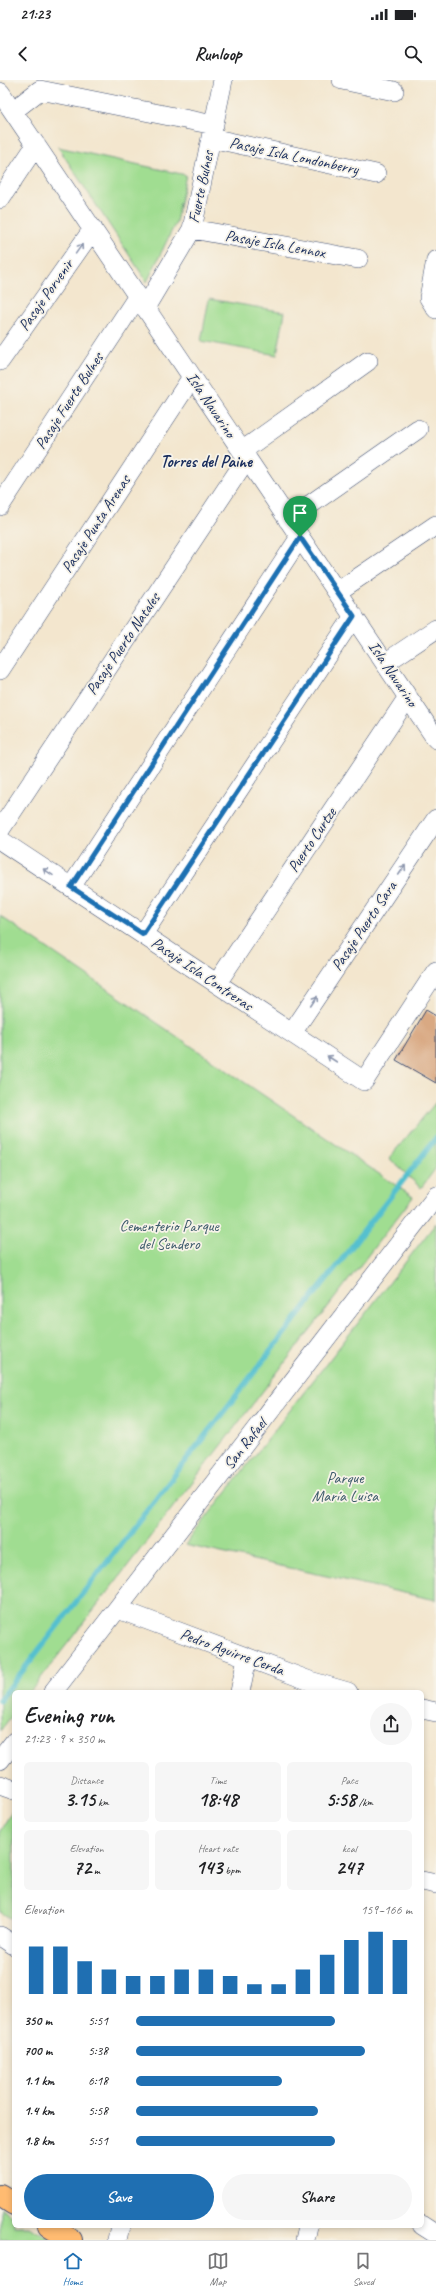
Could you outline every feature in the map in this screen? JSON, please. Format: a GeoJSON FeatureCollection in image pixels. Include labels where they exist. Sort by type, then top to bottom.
{"type":"FeatureCollection","features":[{"type":"Feature","properties":{"kind":"main road"},"geometry":{"type":"LineString","coordinates":[[0,2195],[12,2203]]}},
{"type":"Feature","properties":{"kind":"main road"},"geometry":{"type":"LineString","coordinates":[[52,2228],[71,2240]]}},
{"type":"Feature","properties":{"kind":"street","name":"Fuerte Bulnes"},"geometry":{"type":"LineString","coordinates":[[142,302],[192,229],[223,80]]}},
{"type":"Feature","properties":{"kind":"street"},"geometry":{"type":"LineString","coordinates":[[342,80],[394,91]]}},
{"type":"Feature","properties":{"kind":"street","name":"Pasaje Isla Londonberry"},"geometry":{"type":"LineString","coordinates":[[12,111],[40,90],[213,132],[376,174]]}},
{"type":"Feature","properties":{"kind":"street","name":"Isla Navarino"},"geometry":{"type":"LineString","coordinates":[[0,92],[288,520],[435,735]]}},
{"type":"Feature","properties":{"kind":"street"},"geometry":{"type":"LineString","coordinates":[[0,199],[36,145]]}},
{"type":"Feature","properties":{"kind":"street","name":"Pasaje Porvenir"},"geometry":{"type":"LineString","coordinates":[[0,361],[93,229]]}},
{"type":"Feature","properties":{"kind":"street","name":"Pasaje Isla Lennox"},"geometry":{"type":"LineString","coordinates":[[192,229],[358,259]]}},
{"type":"Feature","properties":{"kind":"street"},"geometry":{"type":"LineString","coordinates":[[436,260],[429,298],[436,309]]}},
{"type":"Feature","properties":{"kind":"street","name":"Pasaje Fuerte Bulnes"},"geometry":{"type":"LineString","coordinates":[[0,506],[142,302]]}},
{"type":"Feature","properties":{"kind":"street"},"geometry":{"type":"LineString","coordinates":[[244,454],[368,361]]}},
{"type":"Feature","properties":{"kind":"street","name":"Pasaje Punta Arenas"},"geometry":{"type":"LineString","coordinates":[[0,670],[192,378]]}},
{"type":"Feature","properties":{"kind":"street"},"geometry":{"type":"LineString","coordinates":[[288,520],[418,430]]}},
{"type":"Feature","properties":{"kind":"street","name":"Pasaje Puerto Natales"},"geometry":{"type":"LineString","coordinates":[[0,830],[244,454]]}},
{"type":"Feature","properties":{"kind":"street"},"geometry":{"type":"LineString","coordinates":[[337,592],[436,525]]}},
{"type":"Feature","properties":{"kind":"street"},"geometry":{"type":"LineString","coordinates":[[71,887],[300,537]]}},
{"type":"Feature","properties":{"kind":"street"},"geometry":{"type":"LineString","coordinates":[[143,934],[354,616]]}},
{"type":"Feature","properties":{"kind":"street"},"geometry":{"type":"LineString","coordinates":[[385,663],[436,629]]}},
{"type":"Feature","properties":{"kind":"street","name":"Puerto Curtze"},"geometry":{"type":"LineString","coordinates":[[217,983],[408,697]]}},
{"type":"Feature","properties":{"kind":"street","name":"Pasaje Puerto Sara"},"geometry":{"type":"LineString","coordinates":[[292,1033],[436,819]]}},
{"type":"Feature","properties":{"kind":"street","name":"Pasaje Isla Contreras"},"geometry":{"type":"LineString","coordinates":[[0,840],[364,1081],[436,971]]}},
{"type":"Feature","properties":{"kind":"street","name":"San Rafael"},"geometry":{"type":"LineString","coordinates":[[55,1690],[436,1196]]}},
{"type":"Feature","properties":{"kind":"street","name":"Pedro Aguirre Cerda"},"geometry":{"type":"LineString","coordinates":[[118,1609],[247,1658],[342,1690]]}},
{"type":"Feature","properties":{"kind":"street"},"geometry":{"type":"LineString","coordinates":[[240,1690],[247,1658]]}},
{"type":"Feature","properties":{"kind":"street"},"geometry":{"type":"LineString","coordinates":[[0,1760],[12,1745]]}},
{"type":"Feature","properties":{"kind":"street"},"geometry":{"type":"LineString","coordinates":[[0,1785],[12,1789]]}},
{"type":"Feature","properties":{"kind":"street"},"geometry":{"type":"LineString","coordinates":[[424,1881],[436,1884]]}},
{"type":"Feature","properties":{"kind":"street"},"geometry":{"type":"LineString","coordinates":[[0,1936],[12,1944]]}},
{"type":"Feature","properties":{"kind":"street"},"geometry":{"type":"LineString","coordinates":[[424,2227],[436,2234]]}},
{"type":"Feature","properties":{"kind":"street"},"geometry":{"type":"LineString","coordinates":[[117,2240],[120,2228]]}},
{"type":"Feature","properties":{"kind":"street"},"geometry":{"type":"LineString","coordinates":[[305,2240],[308,2228]]}},
{"type":"Feature","properties":{"kind":"green space"},"geometry":{"type":"Polygon","coordinates":[[[58,147],[186,175],[176,222],[147,282],[58,147]]]}},
{"type":"Feature","properties":{"kind":"green space"},"geometry":{"type":"Polygon","coordinates":[[[209,299],[285,312],[277,355],[201,341],[209,299]]]}},
{"type":"Feature","properties":{"kind":"green space","name":"Cementerio Parque del Sendero"},"geometry":{"type":"Polygon","coordinates":[[[0,916],[413,1197],[32,1690],[12,1690],[12,1716],[0,1731],[0,916]]]}},
{"type":"Feature","properties":{"kind":"green space"},"geometry":{"type":"Polygon","coordinates":[[[436,1102],[436,1168],[421,1188],[389,1158],[436,1102]]]}},
{"type":"Feature","properties":{"kind":"green space","name":"Parque María Luisa"},"geometry":{"type":"Polygon","coordinates":[[[436,1223],[436,1600],[185,1545],[436,1223]]]}},
{"type":"Feature","properties":{"kind":"green space"},"geometry":{"type":"Polygon","coordinates":[[[12,1811],[12,1919],[0,1912],[0,1831],[12,1811]]]}},
{"type":"Feature","properties":{"kind":"green space"},"geometry":{"type":"Polygon","coordinates":[[[0,2208],[12,2216],[12,2228],[32,2228],[51,2240],[0,2240],[0,2208]]]}},
{"type":"Feature","properties":{"kind":"building"},"geometry":{"type":"Polygon","coordinates":[[[426,1010],[436,1016],[436,1083],[396,1060],[426,1010]]]}},
{"type":"Feature","properties":{"kind":"waterway"},"geometry":{"type":"LineString","coordinates":[[0,1700],[436,1138]]}},
{"type":"Feature","properties":{"kind":"district","name":"Torres del Paine"},"geometry":{"type":"Point","coordinates":[206,461]}},
{"type":"Feature","properties":{"kind":"route"},"geometry":{"type":"LineString","coordinates":[[300,537],[354,616],[143,934],[71,887],[300,537]]}}]}
